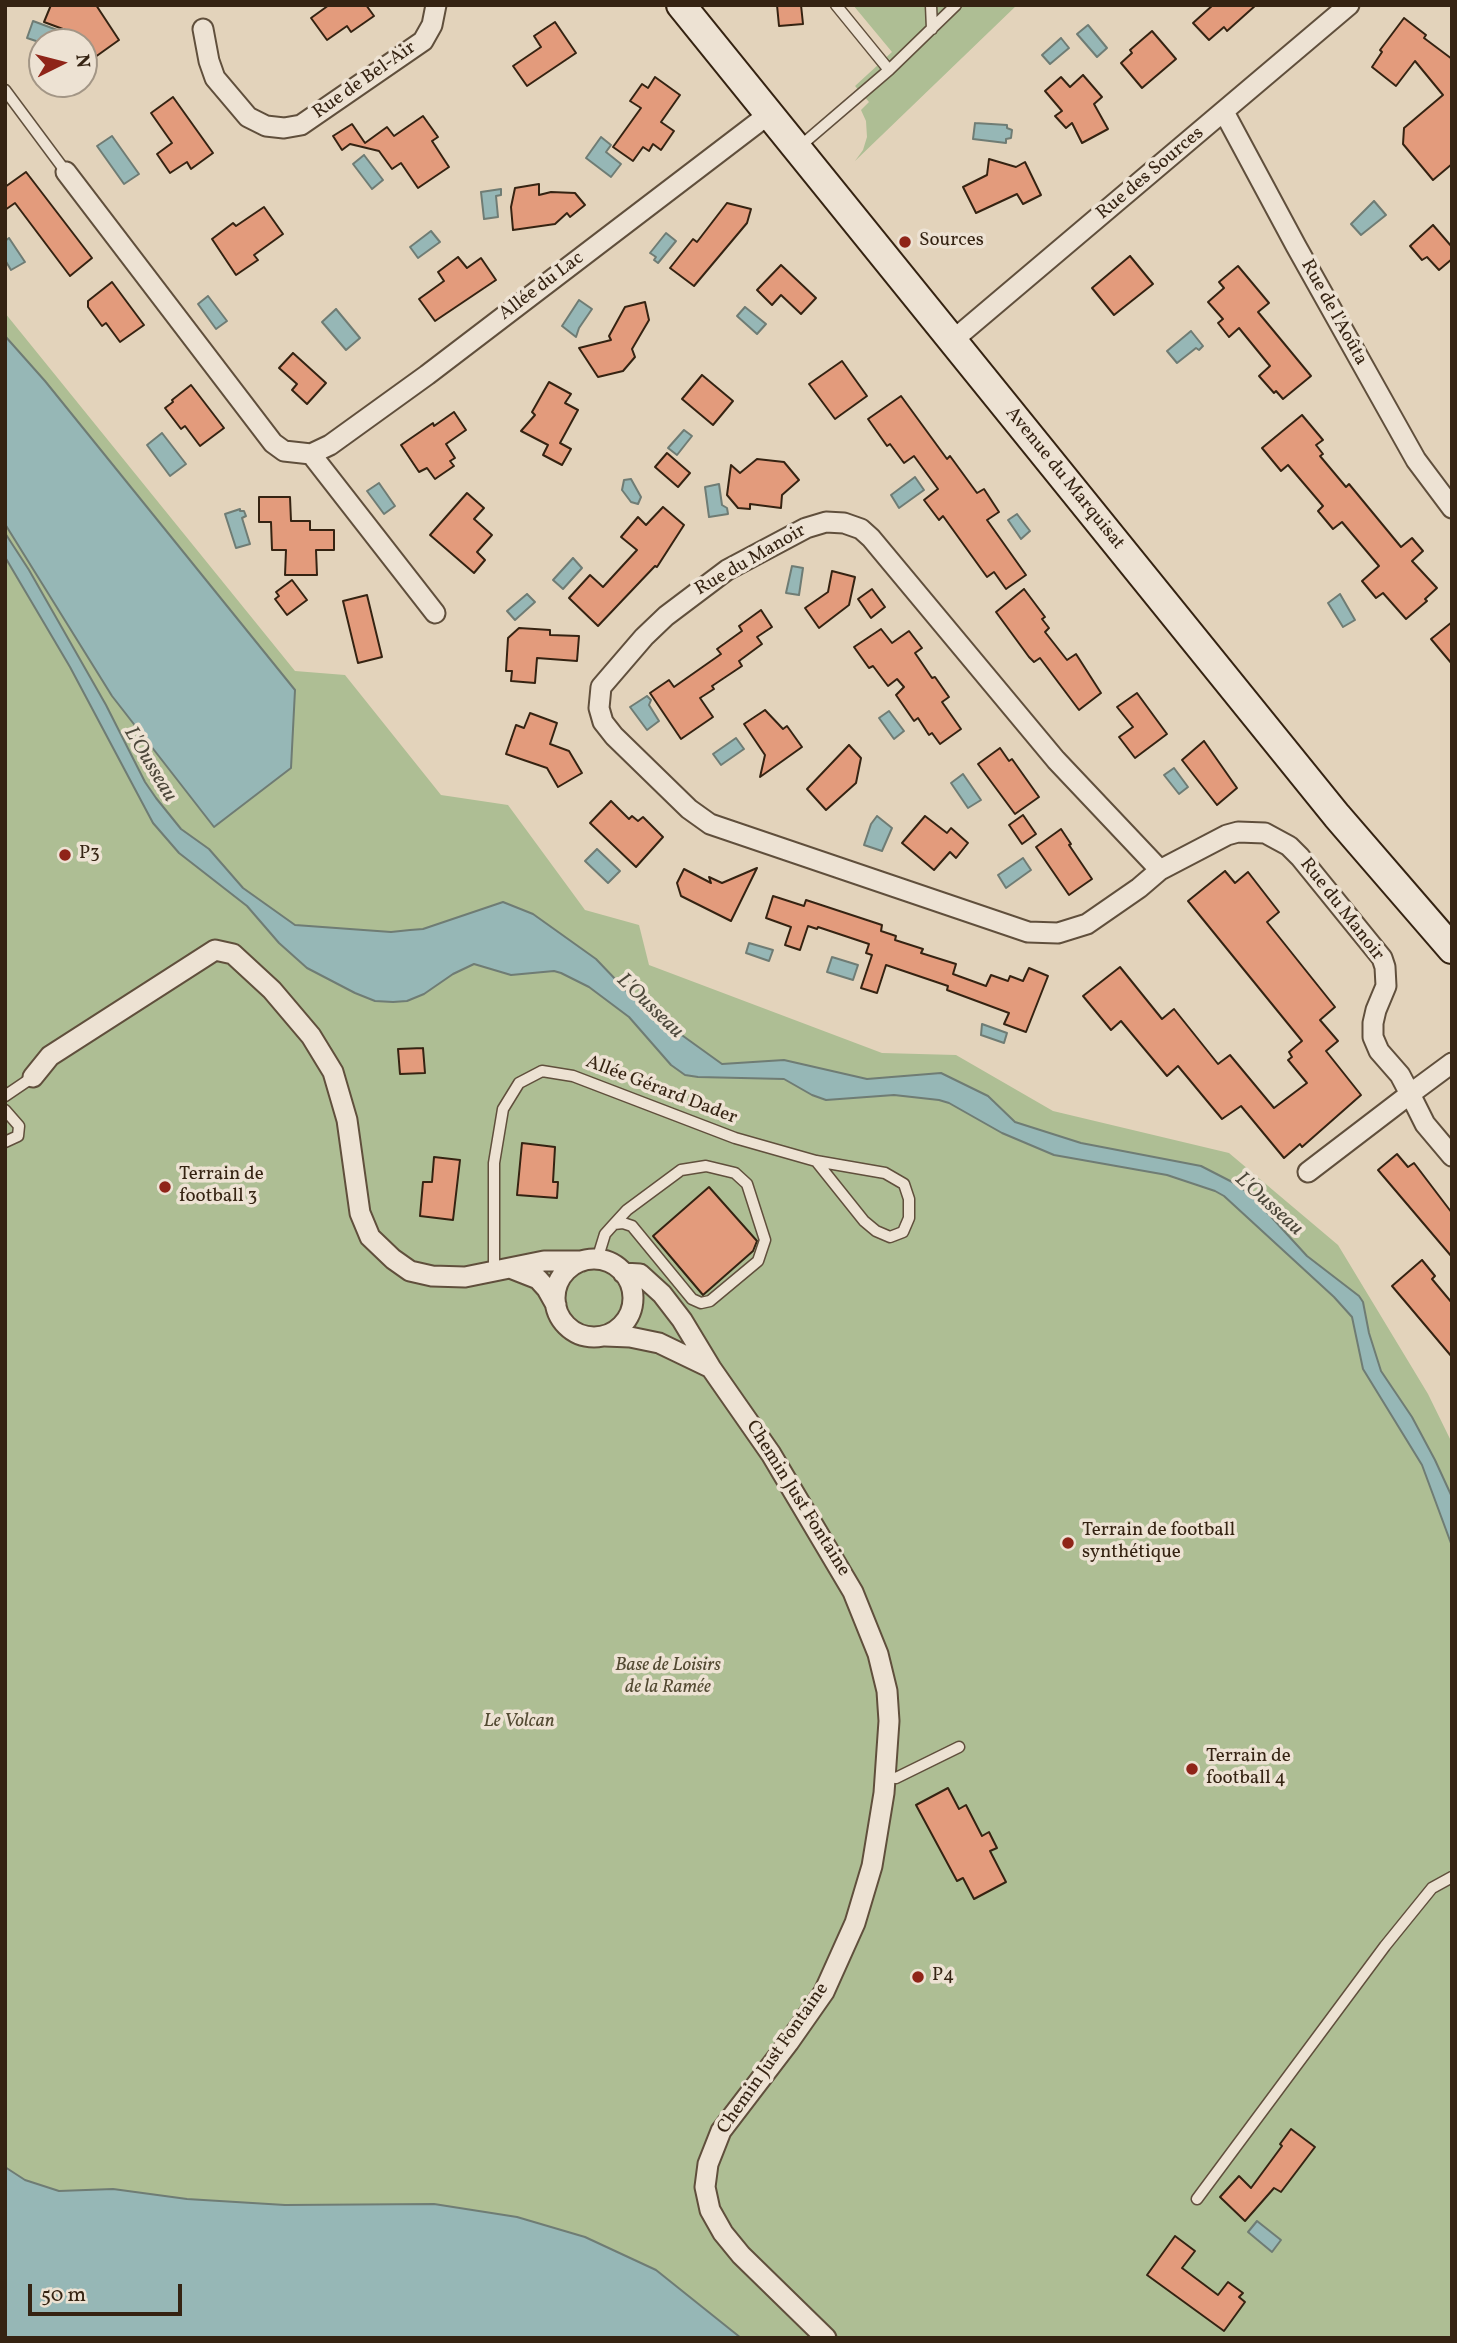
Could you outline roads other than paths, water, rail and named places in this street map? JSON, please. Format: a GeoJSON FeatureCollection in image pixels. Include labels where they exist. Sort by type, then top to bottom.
{"type":"FeatureCollection","features":[{"type":"Feature","properties":{"kind":"main road","name":"Avenue du Marquisat"},"geometry":{"type":"LineString","coordinates":[[681,5],[1337,816],[1452,949]]}},
{"type":"Feature","properties":{"kind":"street","name":"Rue de Bel-Air"},"geometry":{"type":"LineString","coordinates":[[203,29],[208,61],[215,78],[248,117],[266,127],[284,128],[300,125],[423,41],[432,25],[436,5]]}},
{"type":"Feature","properties":{"kind":"street","name":"Rue des Sources"},"geometry":{"type":"LineString","coordinates":[[952,341],[1349,5]]}},
{"type":"Feature","properties":{"kind":"street","name":"Rue de l'Aoûta"},"geometry":{"type":"LineString","coordinates":[[1224,112],[1416,460],[1452,508]]}},
{"type":"Feature","properties":{"kind":"street","name":"Allée du Lac"},"geometry":{"type":"LineString","coordinates":[[312,454],[330,445],[427,376],[769,114]]}},
{"type":"Feature","properties":{"kind":"street"},"geometry":{"type":"LineString","coordinates":[[66,172],[273,443],[284,451],[312,454],[435,613]]}},
{"type":"Feature","properties":{"kind":"street","name":"Rue du Manoir"},"geometry":{"type":"LineString","coordinates":[[1160,870],[1056,760],[871,538],[861,529],[844,523],[826,522],[806,528],[727,570],[666,616],[601,687],[599,709],[603,722],[614,736],[689,809],[710,824],[1028,932],[1058,933],[1087,924],[1160,870],[1238,832],[1265,833],[1289,846],[1381,958],[1385,967],[1386,986],[1376,1010],[1373,1037],[1379,1052],[1400,1075],[1425,1124],[1452,1156]]}},
{"type":"Feature","properties":{"kind":"street"},"geometry":{"type":"LineString","coordinates":[[33,1077],[50,1056],[215,950],[233,954],[272,990],[311,1036],[333,1072],[347,1120],[360,1213],[370,1237],[393,1259],[410,1271],[432,1276],[465,1277],[501,1269],[544,1261],[590,1261],[614,1266],[623,1273],[632,1293],[629,1314],[624,1324],[605,1336],[589,1337],[573,1331],[559,1315],[547,1289],[538,1279],[501,1269]]}},
{"type":"Feature","properties":{"kind":"street"},"geometry":{"type":"LineString","coordinates":[[1308,1172],[1452,1063]]}},
{"type":"Feature","properties":{"kind":"street"},"geometry":{"type":"LineString","coordinates":[[556,1305],[558,1283],[564,1273],[590,1261]]}},
{"type":"Feature","properties":{"kind":"street","name":"Chemin Just Fontaine"},"geometry":{"type":"LineString","coordinates":[[623,1273],[640,1274],[648,1280],[682,1320],[711,1368],[772,1454],[853,1592],[867,1622],[887,1691],[889,1721],[886,1777],[865,1893],[844,1950],[824,1992],[721,2131],[708,2164],[705,2187],[710,2210],[723,2233],[741,2255],[826,2338]]}},
{"type":"Feature","properties":{"kind":"street","name":"Chemin Just Fontaine"},"geometry":{"type":"LineString","coordinates":[[605,1336],[659,1343],[711,1368]]}},
{"type":"Feature","properties":{"kind":"lane"},"geometry":{"type":"LineString","coordinates":[[836,5],[888,70]]}},
{"type":"Feature","properties":{"kind":"lane"},"geometry":{"type":"LineString","coordinates":[[931,5],[932,29]]}},
{"type":"Feature","properties":{"kind":"lane"},"geometry":{"type":"LineString","coordinates":[[797,149],[888,70],[956,5]]}},
{"type":"Feature","properties":{"kind":"lane"},"geometry":{"type":"LineString","coordinates":[[5,90],[66,172]]}},
{"type":"Feature","properties":{"kind":"lane","name":"Allée Gérard Dader"},"geometry":{"type":"LineString","coordinates":[[501,1269],[494,1163],[503,1109],[519,1083],[542,1071],[573,1076],[735,1138],[816,1161],[886,1173],[904,1184],[909,1199],[909,1218],[903,1232],[890,1237],[876,1231],[864,1221],[816,1161]]}},
{"type":"Feature","properties":{"kind":"lane"},"geometry":{"type":"LineString","coordinates":[[5,1096],[33,1077]]}},
{"type":"Feature","properties":{"kind":"lane"},"geometry":{"type":"LineString","coordinates":[[5,1110],[19,1126],[18,1136],[5,1142]]}},
{"type":"Feature","properties":{"kind":"lane"},"geometry":{"type":"LineString","coordinates":[[590,1261],[605,1234],[614,1224],[627,1210],[681,1170],[706,1166],[735,1173],[747,1184],[765,1240],[758,1261],[710,1301],[701,1303],[692,1299],[632,1226],[614,1224]]}},
{"type":"Feature","properties":{"kind":"lane"},"geometry":{"type":"LineString","coordinates":[[886,1777],[896,1778],[959,1747]]}},
{"type":"Feature","properties":{"kind":"lane"},"geometry":{"type":"LineString","coordinates":[[1197,2199],[1385,1946],[1432,1888],[1452,1877]]}},
{"type":"Feature","properties":{"kind":"water"},"geometry":{"type":"Polygon","coordinates":[[[33,21],[52,28],[31,28],[33,21]]]}},
{"type":"Feature","properties":{"kind":"water"},"geometry":{"type":"Polygon","coordinates":[[[1088,25],[1107,48],[1097,57],[1077,34],[1088,25]]]}},
{"type":"Feature","properties":{"kind":"water"},"geometry":{"type":"Polygon","coordinates":[[[1061,38],[1069,48],[1050,64],[1042,55],[1061,38]]]}},
{"type":"Feature","properties":{"kind":"water"},"geometry":{"type":"Polygon","coordinates":[[[975,123],[1007,125],[1007,128],[1012,130],[1011,138],[1006,139],[1006,143],[973,139],[975,123]]]}},
{"type":"Feature","properties":{"kind":"water"},"geometry":{"type":"Polygon","coordinates":[[[112,136],[139,174],[124,184],[97,146],[112,136]]]}},
{"type":"Feature","properties":{"kind":"water"},"geometry":{"type":"Polygon","coordinates":[[[601,137],[611,145],[606,152],[621,164],[611,177],[586,158],[601,137]]]}},
{"type":"Feature","properties":{"kind":"water"},"geometry":{"type":"Polygon","coordinates":[[[364,155],[383,180],[372,189],[353,164],[364,155]]]}},
{"type":"Feature","properties":{"kind":"water"},"geometry":{"type":"Polygon","coordinates":[[[501,189],[501,195],[496,196],[498,217],[484,219],[481,192],[501,189]]]}},
{"type":"Feature","properties":{"kind":"water"},"geometry":{"type":"Polygon","coordinates":[[[1374,201],[1386,215],[1361,235],[1351,224],[1374,201]]]}},
{"type":"Feature","properties":{"kind":"water"},"geometry":{"type":"Polygon","coordinates":[[[431,231],[440,242],[418,258],[410,247],[431,231]]]}},
{"type":"Feature","properties":{"kind":"water"},"geometry":{"type":"Polygon","coordinates":[[[666,233],[676,241],[658,263],[654,260],[656,257],[650,253],[666,233]]]}},
{"type":"Feature","properties":{"kind":"water"},"geometry":{"type":"Polygon","coordinates":[[[9,238],[25,262],[11,270],[5,260],[5,241],[9,238]]]}},
{"type":"Feature","properties":{"kind":"water"},"geometry":{"type":"Polygon","coordinates":[[[208,296],[227,321],[216,329],[198,304],[208,296]]]}},
{"type":"Feature","properties":{"kind":"water"},"geometry":{"type":"Polygon","coordinates":[[[579,300],[592,309],[576,337],[562,326],[579,300]]]}},
{"type":"Feature","properties":{"kind":"water"},"geometry":{"type":"Polygon","coordinates":[[[745,307],[766,324],[757,334],[737,316],[745,307]]]}},
{"type":"Feature","properties":{"kind":"water"},"geometry":{"type":"Polygon","coordinates":[[[336,309],[360,338],[346,350],[322,322],[336,309]]]}},
{"type":"Feature","properties":{"kind":"water"},"geometry":{"type":"Polygon","coordinates":[[[1191,331],[1203,346],[1199,350],[1196,348],[1177,363],[1167,351],[1191,331]]]}},
{"type":"Feature","properties":{"kind":"water"},"geometry":{"type":"Polygon","coordinates":[[[5,336],[45,381],[295,690],[291,768],[214,827],[112,696],[5,524],[5,336]]]}},
{"type":"Feature","properties":{"kind":"water"},"geometry":{"type":"Polygon","coordinates":[[[684,430],[692,436],[677,455],[668,448],[684,430]]]}},
{"type":"Feature","properties":{"kind":"water"},"geometry":{"type":"Polygon","coordinates":[[[162,433],[186,464],[170,476],[147,445],[162,433]]]}},
{"type":"Feature","properties":{"kind":"water"},"geometry":{"type":"Polygon","coordinates":[[[915,477],[924,490],[899,508],[891,495],[915,477]]]}},
{"type":"Feature","properties":{"kind":"water"},"geometry":{"type":"Polygon","coordinates":[[[631,479],[641,497],[638,504],[631,502],[622,490],[624,480],[631,479]]]}},
{"type":"Feature","properties":{"kind":"water"},"geometry":{"type":"Polygon","coordinates":[[[379,483],[395,506],[384,514],[367,491],[379,483]]]}},
{"type":"Feature","properties":{"kind":"water"},"geometry":{"type":"Polygon","coordinates":[[[719,484],[722,505],[727,508],[728,514],[709,517],[705,487],[719,484]]]}},
{"type":"Feature","properties":{"kind":"water"},"geometry":{"type":"Polygon","coordinates":[[[240,509],[246,516],[242,518],[250,544],[236,548],[225,514],[240,509]]]}},
{"type":"Feature","properties":{"kind":"water"},"geometry":{"type":"Polygon","coordinates":[[[1017,514],[1030,531],[1021,539],[1008,520],[1017,514]]]}},
{"type":"Feature","properties":{"kind":"water"},"geometry":{"type":"Polygon","coordinates":[[[5,533],[106,705],[145,782],[156,798],[181,829],[209,849],[243,888],[295,925],[391,932],[423,929],[503,902],[533,914],[596,959],[640,1005],[722,1064],[784,1060],[867,1079],[941,1073],[988,1096],[1015,1122],[1081,1143],[1201,1166],[1238,1185],[1252,1196],[1307,1256],[1363,1302],[1381,1371],[1412,1417],[1452,1497],[1452,1546],[1422,1465],[1363,1369],[1352,1317],[1334,1297],[1224,1196],[1215,1191],[1167,1175],[1054,1155],[1002,1133],[939,1100],[894,1095],[826,1100],[784,1079],[685,1075],[671,1065],[629,1017],[589,987],[554,971],[511,975],[474,964],[453,974],[424,994],[407,1001],[393,1002],[375,1001],[307,968],[279,943],[247,906],[179,853],[153,823],[70,667],[5,557],[5,533]]]}},
{"type":"Feature","properties":{"kind":"water"},"geometry":{"type":"Polygon","coordinates":[[[573,558],[582,568],[563,589],[553,580],[573,558]]]}},
{"type":"Feature","properties":{"kind":"water"},"geometry":{"type":"Polygon","coordinates":[[[792,566],[803,568],[799,595],[786,593],[792,566]]]}},
{"type":"Feature","properties":{"kind":"water"},"geometry":{"type":"Polygon","coordinates":[[[527,594],[535,602],[515,620],[507,611],[527,594]]]}},
{"type":"Feature","properties":{"kind":"water"},"geometry":{"type":"Polygon","coordinates":[[[1340,594],[1355,620],[1343,627],[1328,603],[1340,594]]]}},
{"type":"Feature","properties":{"kind":"water"},"geometry":{"type":"Polygon","coordinates":[[[647,696],[659,721],[647,730],[630,707],[647,696]]]}},
{"type":"Feature","properties":{"kind":"water"},"geometry":{"type":"Polygon","coordinates":[[[889,711],[904,731],[894,739],[879,718],[889,711]]]}},
{"type":"Feature","properties":{"kind":"water"},"geometry":{"type":"Polygon","coordinates":[[[736,738],[744,749],[721,765],[713,754],[736,738]]]}},
{"type":"Feature","properties":{"kind":"water"},"geometry":{"type":"Polygon","coordinates":[[[1174,768],[1188,787],[1179,794],[1164,775],[1174,768]]]}},
{"type":"Feature","properties":{"kind":"water"},"geometry":{"type":"Polygon","coordinates":[[[963,774],[981,800],[968,808],[951,783],[963,774]]]}},
{"type":"Feature","properties":{"kind":"water"},"geometry":{"type":"Polygon","coordinates":[[[877,816],[892,828],[882,851],[864,845],[871,824],[877,816]]]}},
{"type":"Feature","properties":{"kind":"water"},"geometry":{"type":"Polygon","coordinates":[[[597,849],[620,871],[608,883],[585,861],[597,849]]]}},
{"type":"Feature","properties":{"kind":"water"},"geometry":{"type":"Polygon","coordinates":[[[1023,858],[1031,870],[1006,888],[998,875],[1023,858]]]}},
{"type":"Feature","properties":{"kind":"water"},"geometry":{"type":"Polygon","coordinates":[[[749,943],[773,950],[769,961],[746,953],[749,943]]]}},
{"type":"Feature","properties":{"kind":"water"},"geometry":{"type":"Polygon","coordinates":[[[832,957],[858,965],[853,980],[827,972],[832,957]]]}},
{"type":"Feature","properties":{"kind":"water"},"geometry":{"type":"Polygon","coordinates":[[[982,1024],[1007,1033],[1004,1043],[981,1035],[982,1024]]]}},
{"type":"Feature","properties":{"kind":"water"},"geometry":{"type":"Polygon","coordinates":[[[5,2167],[25,2180],[59,2191],[113,2189],[187,2199],[285,2205],[434,2204],[517,2217],[585,2237],[656,2270],[741,2338],[5,2338],[5,2167]]]}},
{"type":"Feature","properties":{"kind":"water"},"geometry":{"type":"Polygon","coordinates":[[[1257,2221],[1281,2240],[1272,2252],[1248,2232],[1257,2221]]]}},
{"type":"Feature","properties":{"kind":"place","name":"Sources"},"geometry":{"type":"Point","coordinates":[905,242]}},
{"type":"Feature","properties":{"kind":"place","name":"P3"},"geometry":{"type":"Point","coordinates":[65,855]}},
{"type":"Feature","properties":{"kind":"place","name":"Terrain de football 3"},"geometry":{"type":"Point","coordinates":[165,1187]}},
{"type":"Feature","properties":{"kind":"place","name":"Terrain de football synthétique"},"geometry":{"type":"Point","coordinates":[1068,1543]}},
{"type":"Feature","properties":{"kind":"place","name":"Terrain de football 4"},"geometry":{"type":"Point","coordinates":[1192,1769]}},
{"type":"Feature","properties":{"kind":"place","name":"P4"},"geometry":{"type":"Point","coordinates":[918,1977]}},
{"type":"Feature","properties":{"kind":"water label","name":"L'Ousseau"},"geometry":{"type":"Point","coordinates":[149,765]}},
{"type":"Feature","properties":{"kind":"water label","name":"L'Ousseau"},"geometry":{"type":"Point","coordinates":[649,1007]}},
{"type":"Feature","properties":{"kind":"water label","name":"L'Ousseau"},"geometry":{"type":"Point","coordinates":[1268,1205]}},
{"type":"Feature","properties":{"kind":"park label","name":"Base de Loisirs de la Ramée"},"geometry":{"type":"Point","coordinates":[668,1678]}},
{"type":"Feature","properties":{"kind":"park label","name":"Le Volcan"},"geometry":{"type":"Point","coordinates":[519,1723]}}]}
